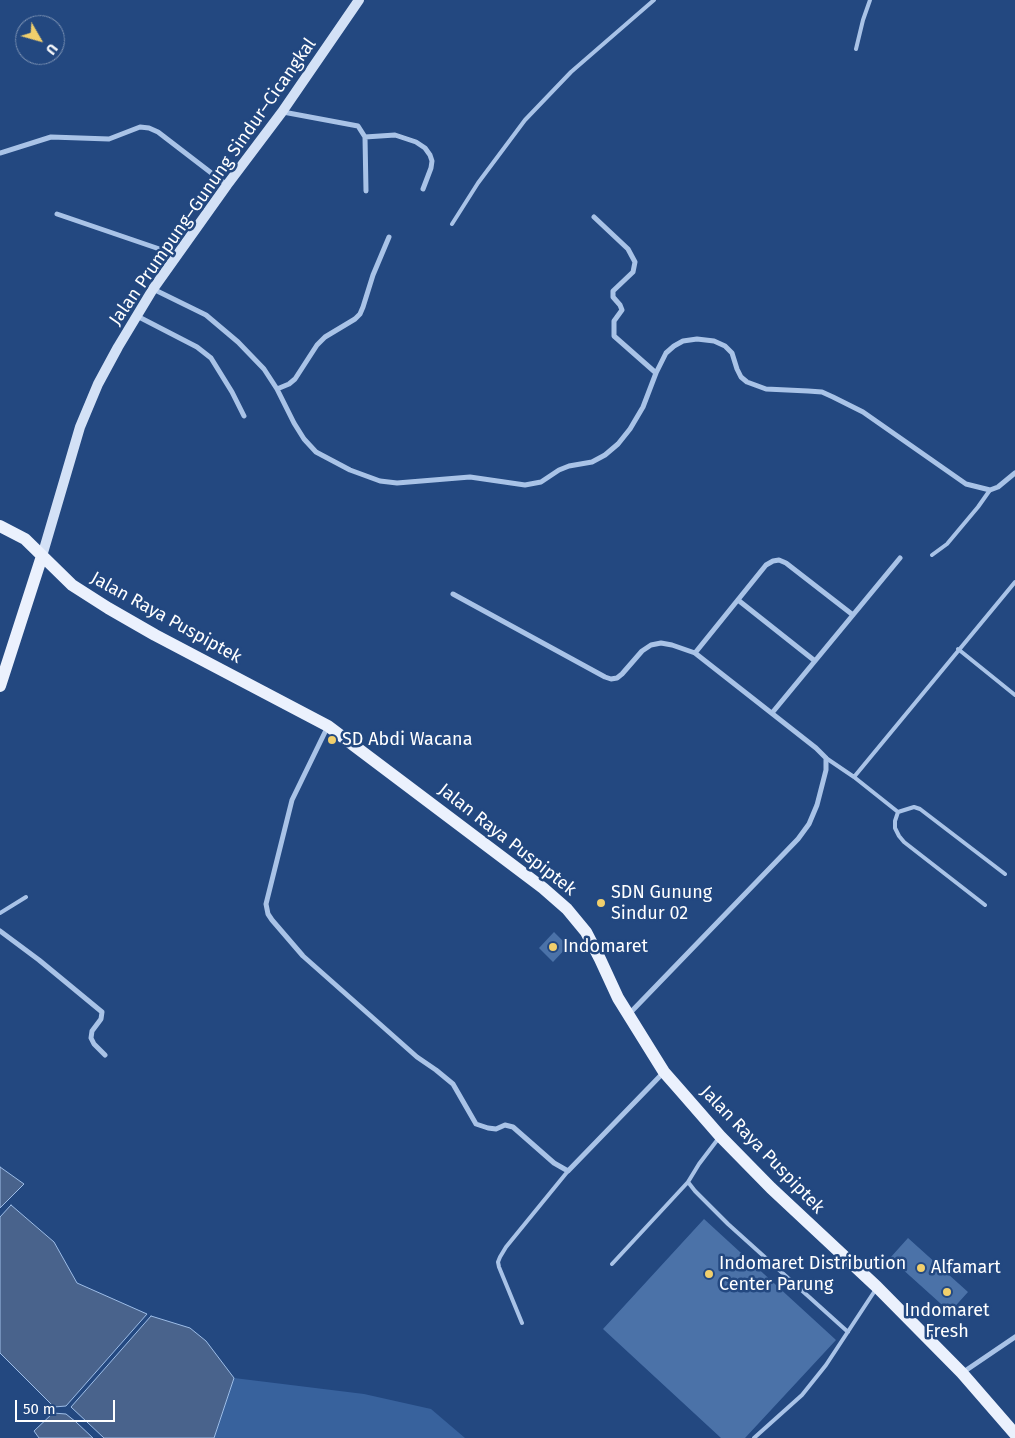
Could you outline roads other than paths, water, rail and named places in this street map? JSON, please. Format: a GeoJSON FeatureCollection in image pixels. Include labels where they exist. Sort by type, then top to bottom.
{"type":"FeatureCollection","features":[{"type":"Feature","properties":{"kind":"main road","name":"Jalan Prumpung–Gunung Sindur–Cicangkal"},"geometry":{"type":"LineString","coordinates":[[42,556],[73,450],[98,384],[154,289],[227,185],[282,112],[359,0]]}},
{"type":"Feature","properties":{"kind":"main road","name":"Jalan Raya Puspiptek"},"geometry":{"type":"LineString","coordinates":[[0,526],[25,539],[72,585],[108,608],[154,635],[328,726],[543,888],[566,909],[586,932],[618,998],[664,1072],[720,1136],[771,1188],[878,1288],[962,1373],[1015,1434]]}},
{"type":"Feature","properties":{"kind":"main road"},"geometry":{"type":"LineString","coordinates":[[0,686],[42,556]]}},
{"type":"Feature","properties":{"kind":"street"},"geometry":{"type":"LineString","coordinates":[[282,112],[358,126],[365,136],[366,191]]}},
{"type":"Feature","properties":{"kind":"street"},"geometry":{"type":"LineString","coordinates":[[0,154],[51,137],[109,139],[140,127],[149,128],[158,132],[227,185]]}},
{"type":"Feature","properties":{"kind":"street"},"geometry":{"type":"LineString","coordinates":[[365,136],[395,135],[416,142],[425,148],[432,161],[423,189]]}},
{"type":"Feature","properties":{"kind":"street"},"geometry":{"type":"LineString","coordinates":[[57,214],[177,256]]}},
{"type":"Feature","properties":{"kind":"street"},"geometry":{"type":"LineString","coordinates":[[594,217],[628,249],[635,262],[633,272],[613,291],[613,297],[622,310],[614,321],[614,336],[656,373]]}},
{"type":"Feature","properties":{"kind":"street"},"geometry":{"type":"LineString","coordinates":[[277,390],[295,379],[317,345],[325,337],[360,314],[373,275],[389,237]]}},
{"type":"Feature","properties":{"kind":"street"},"geometry":{"type":"LineString","coordinates":[[154,289],[206,316],[238,342],[264,369],[304,439],[316,452],[380,481],[397,483],[470,477],[525,486],[541,482],[569,466],[592,462],[605,455],[618,444],[630,429],[666,353],[683,341],[697,339],[714,341],[725,346],[732,353],[737,369],[747,382],[766,390],[822,392],[863,412],[966,484],[990,490],[998,487],[1015,473]]}},
{"type":"Feature","properties":{"kind":"street"},"geometry":{"type":"LineString","coordinates":[[137,316],[197,347],[211,358],[244,416]]}},
{"type":"Feature","properties":{"kind":"street"},"geometry":{"type":"LineString","coordinates":[[772,713],[900,558]]}},
{"type":"Feature","properties":{"kind":"street"},"geometry":{"type":"LineString","coordinates":[[695,653],[766,565],[773,561],[779,560],[786,563],[853,615]]}},
{"type":"Feature","properties":{"kind":"street"},"geometry":{"type":"LineString","coordinates":[[453,594],[611,679],[617,678],[622,674],[642,651],[651,645],[672,645],[695,653],[826,758],[826,770],[817,806],[809,824],[798,839],[629,1014]]}},
{"type":"Feature","properties":{"kind":"street"},"geometry":{"type":"LineString","coordinates":[[738,600],[815,661]]}},
{"type":"Feature","properties":{"kind":"street"},"geometry":{"type":"LineString","coordinates":[[328,726],[292,800],[266,904],[268,914],[303,956],[417,1057],[453,1084],[476,1124],[496,1129],[505,1125],[513,1127],[554,1163],[568,1171],[664,1072]]}},
{"type":"Feature","properties":{"kind":"street"},"geometry":{"type":"LineString","coordinates":[[0,931],[39,960],[102,1012],[101,1018],[92,1031],[90,1038],[105,1055]]}},
{"type":"Feature","properties":{"kind":"street"},"geometry":{"type":"LineString","coordinates":[[962,1373],[1015,1337]]}},
{"type":"Feature","properties":{"kind":"lane"},"geometry":{"type":"LineString","coordinates":[[452,224],[478,183],[525,120],[571,72],[654,0]]}},
{"type":"Feature","properties":{"kind":"lane"},"geometry":{"type":"LineString","coordinates":[[856,49],[862,20],[870,0]]}},
{"type":"Feature","properties":{"kind":"lane"},"geometry":{"type":"LineString","coordinates":[[932,555],[947,544],[990,490]]}},
{"type":"Feature","properties":{"kind":"lane"},"geometry":{"type":"LineString","coordinates":[[854,777],[1015,582]]}},
{"type":"Feature","properties":{"kind":"lane"},"geometry":{"type":"LineString","coordinates":[[958,650],[1015,696]]}},
{"type":"Feature","properties":{"kind":"lane"},"geometry":{"type":"LineString","coordinates":[[826,758],[854,777],[898,812]]}},
{"type":"Feature","properties":{"kind":"lane"},"geometry":{"type":"LineString","coordinates":[[898,812],[914,807],[920,809],[1005,874]]}},
{"type":"Feature","properties":{"kind":"lane"},"geometry":{"type":"LineString","coordinates":[[898,812],[895,828],[904,842],[986,905]]}},
{"type":"Feature","properties":{"kind":"lane"},"geometry":{"type":"LineString","coordinates":[[0,912],[26,898]]}},
{"type":"Feature","properties":{"kind":"lane"},"geometry":{"type":"LineString","coordinates":[[612,1264],[688,1182],[720,1136]]}},
{"type":"Feature","properties":{"kind":"lane"},"geometry":{"type":"LineString","coordinates":[[522,1323],[498,1262],[506,1247],[568,1171]]}},
{"type":"Feature","properties":{"kind":"lane"},"geometry":{"type":"LineString","coordinates":[[688,1182],[728,1224],[848,1332]]}},
{"type":"Feature","properties":{"kind":"lane"},"geometry":{"type":"LineString","coordinates":[[754,1438],[802,1395],[826,1365],[878,1288]]}},
{"type":"Feature","properties":{"kind":"place","name":"SD Abdi Wacana"},"geometry":{"type":"Point","coordinates":[332,740]}},
{"type":"Feature","properties":{"kind":"place","name":"SDN Gunung Sindur 02"},"geometry":{"type":"Point","coordinates":[601,903]}},
{"type":"Feature","properties":{"kind":"place","name":"Indomaret"},"geometry":{"type":"Point","coordinates":[553,947]}},
{"type":"Feature","properties":{"kind":"place","name":"Alfamart"},"geometry":{"type":"Point","coordinates":[921,1268]}},
{"type":"Feature","properties":{"kind":"place","name":"Indomaret Distribution Center Parung"},"geometry":{"type":"Point","coordinates":[709,1274]}},
{"type":"Feature","properties":{"kind":"place","name":"Indomaret Fresh"},"geometry":{"type":"Point","coordinates":[947,1292]}}]}
